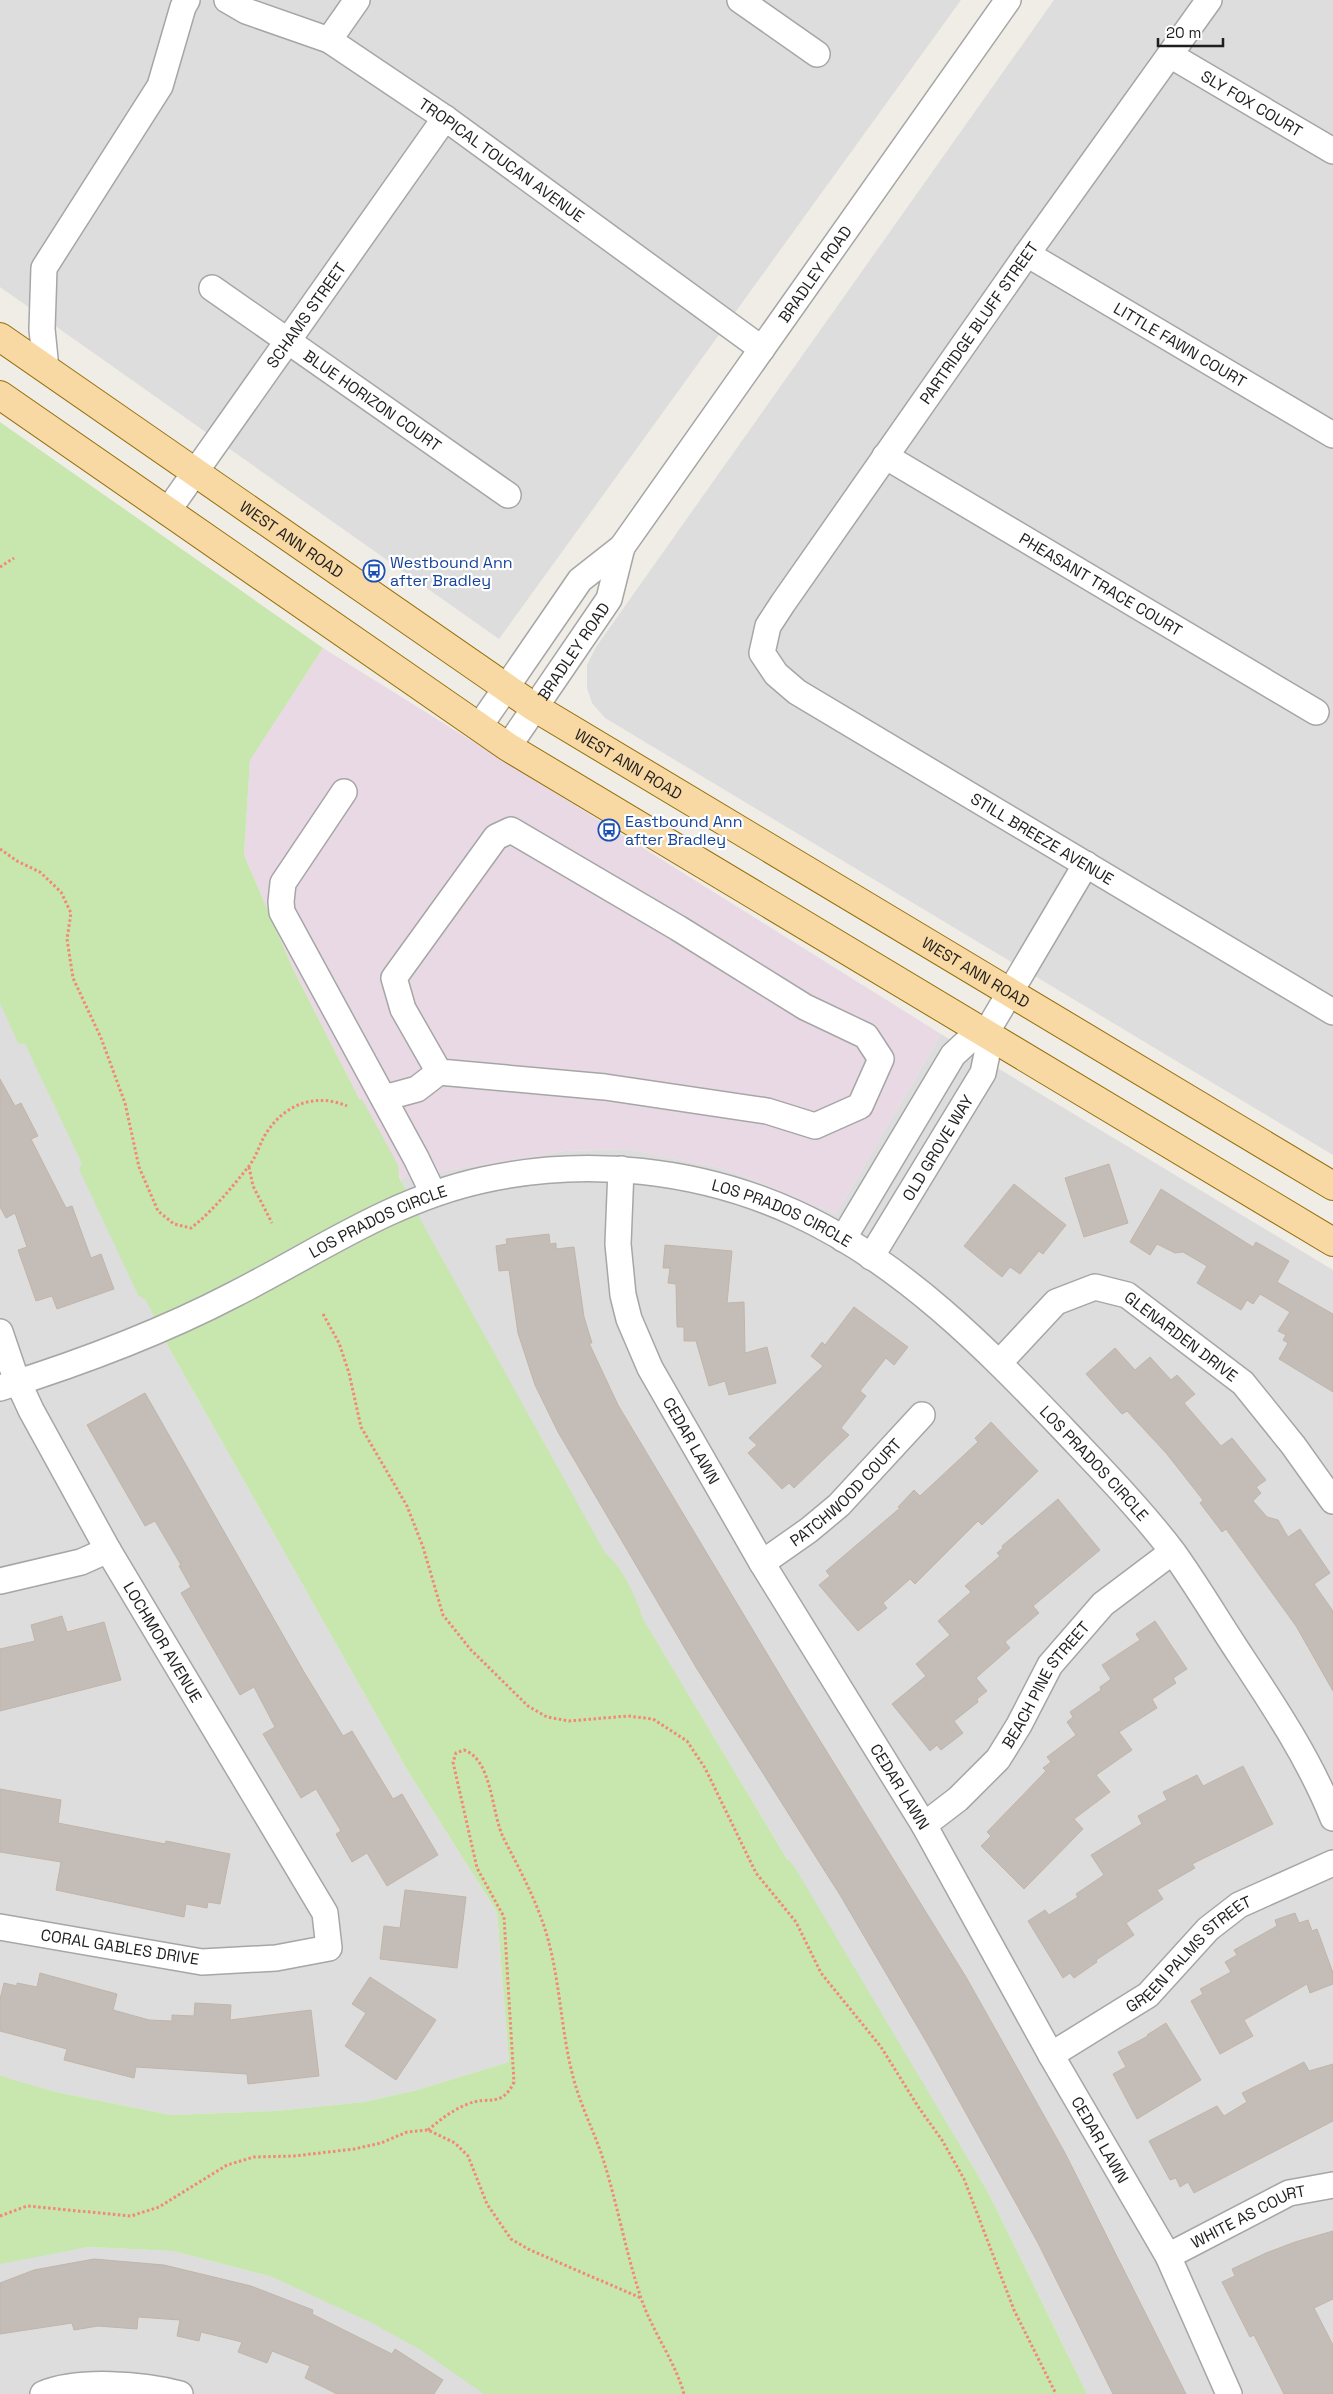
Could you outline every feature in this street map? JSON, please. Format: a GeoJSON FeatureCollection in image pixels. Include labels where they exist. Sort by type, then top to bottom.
{"type":"FeatureCollection","features":[{"type":"Feature","properties":{"kind":"main road","name":"WEST ANN ROAD"},"geometry":{"type":"LineString","coordinates":[[0,337],[534,707],[1333,1186]]}},
{"type":"Feature","properties":{"kind":"main road"},"geometry":{"type":"LineString","coordinates":[[0,395],[508,747],[1333,1242]]}},
{"type":"Feature","properties":{"kind":"street"},"geometry":{"type":"LineString","coordinates":[[46,369],[42,328],[44,268],[160,86],[183,7],[187,0]]}},
{"type":"Feature","properties":{"kind":"street","name":"TROPICAL TOUCAN AVENUE"},"geometry":{"type":"LineString","coordinates":[[227,0],[246,11],[329,40],[445,118],[762,348]]}},
{"type":"Feature","properties":{"kind":"street"},"geometry":{"type":"LineString","coordinates":[[329,40],[357,0]]}},
{"type":"Feature","properties":{"kind":"street"},"geometry":{"type":"LineString","coordinates":[[740,0],[816,54]]}},
{"type":"Feature","properties":{"kind":"street","name":"BRADLEY ROAD"},"geometry":{"type":"LineString","coordinates":[[479,727],[580,580],[622,547],[1008,0]]}},
{"type":"Feature","properties":{"kind":"street","name":"PARTRIDGE BLUFF STREET"},"geometry":{"type":"LineString","coordinates":[[762,653],[768,626],[1027,254],[1209,0]]}},
{"type":"Feature","properties":{"kind":"street","name":"SLY FOX COURT"},"geometry":{"type":"LineString","coordinates":[[1170,55],[1333,151]]}},
{"type":"Feature","properties":{"kind":"street","name":"SCHAMS STREET"},"geometry":{"type":"LineString","coordinates":[[167,512],[445,118]]}},
{"type":"Feature","properties":{"kind":"street","name":"LITTLE FAWN COURT"},"geometry":{"type":"LineString","coordinates":[[1027,254],[1333,435]]}},
{"type":"Feature","properties":{"kind":"street","name":"BLUE HORIZON COURT"},"geometry":{"type":"LineString","coordinates":[[212,288],[508,495]]}},
{"type":"Feature","properties":{"kind":"street","name":"PHEASANT TRACE COURT"},"geometry":{"type":"LineString","coordinates":[[885,456],[1316,712]]}},
{"type":"Feature","properties":{"kind":"street","name":"BRADLEY ROAD"},"geometry":{"type":"LineString","coordinates":[[508,747],[609,599],[622,547]]}},
{"type":"Feature","properties":{"kind":"street","name":"STILL BREEZE AVENUE"},"geometry":{"type":"LineString","coordinates":[[762,653],[776,674],[797,692],[1333,1012]]}},
{"type":"Feature","properties":{"kind":"street"},"geometry":{"type":"LineString","coordinates":[[344,792],[283,883],[280,902],[286,921],[384,1098],[433,1193]]}},
{"type":"Feature","properties":{"kind":"street"},"geometry":{"type":"LineString","coordinates":[[384,1098],[417,1089],[439,1072],[605,1088],[767,1111],[815,1126],[860,1106],[881,1059],[866,1036],[805,1007],[678,928],[511,830],[496,837],[394,978],[403,1009],[439,1072]]}},
{"type":"Feature","properties":{"kind":"street"},"geometry":{"type":"LineString","coordinates":[[843,1239],[953,1054],[967,1042],[986,1033],[1086,864]]}},
{"type":"Feature","properties":{"kind":"street","name":"OLD GROVE WAY"},"geometry":{"type":"LineString","coordinates":[[871,1257],[983,1073],[987,1054],[986,1033]]}},
{"type":"Feature","properties":{"kind":"street","name":"LOS PRADOS CIRCLE"},"geometry":{"type":"LineString","coordinates":[[9,1386],[118,1348],[192,1315],[274,1274],[362,1223],[433,1193],[481,1180],[534,1171],[621,1169],[695,1180],[746,1194],[795,1213],[843,1239],[871,1257],[933,1304],[1000,1362],[1100,1468],[1172,1552],[1280,1714],[1333,1818]]}},
{"type":"Feature","properties":{"kind":"street","name":"CEDAR LAWN"},"geometry":{"type":"LineString","coordinates":[[621,1169],[620,1268],[629,1319],[650,1368],[762,1563],[924,1825],[1052,2055],[1168,2256],[1230,2394]]}},
{"type":"Feature","properties":{"kind":"street","name":"GLENARDEN DRIVE"},"geometry":{"type":"LineString","coordinates":[[1000,1362],[1056,1302],[1095,1287],[1127,1295],[1243,1383],[1293,1445],[1333,1501]]}},
{"type":"Feature","properties":{"kind":"street","name":"LOCHMOR AVENUE"},"geometry":{"type":"LineString","coordinates":[[0,1332],[9,1386],[326,1914],[329,1948]]}},
{"type":"Feature","properties":{"kind":"street","name":"PATCHWOOD COURT"},"geometry":{"type":"LineString","coordinates":[[762,1563],[809,1530],[840,1505],[922,1415]]}},
{"type":"Feature","properties":{"kind":"street"},"geometry":{"type":"LineString","coordinates":[[0,1580],[81,1562],[108,1550]]}},
{"type":"Feature","properties":{"kind":"street","name":"BEACH PINE STREET"},"geometry":{"type":"LineString","coordinates":[[924,1825],[965,1793],[998,1758],[1019,1725],[1050,1665],[1103,1604],[1172,1552]]}},
{"type":"Feature","properties":{"kind":"street","name":"GREEN PALMS STREET"},"geometry":{"type":"LineString","coordinates":[[1052,2055],[1148,1995],[1208,1929],[1239,1905],[1333,1863]]}},
{"type":"Feature","properties":{"kind":"street","name":"CORAL GABLES DRIVE"},"geometry":{"type":"LineString","coordinates":[[0,1927],[202,1962],[276,1958],[329,1948]]}},
{"type":"Feature","properties":{"kind":"street","name":"WHITE AS COURT"},"geometry":{"type":"LineString","coordinates":[[1168,2256],[1289,2193],[1333,2185]]}},
{"type":"Feature","properties":{"kind":"street"},"geometry":{"type":"LineString","coordinates":[[43,2394],[104,2384],[170,2391]]}},
{"type":"Feature","properties":{"kind":"path"},"geometry":{"type":"LineString","coordinates":[[0,567],[14,558]]}},
{"type":"Feature","properties":{"kind":"path"},"geometry":{"type":"LineString","coordinates":[[0,849],[17,861],[40,872],[61,892],[71,913],[67,939],[73,978],[101,1038],[124,1103],[139,1166],[158,1211],[174,1224],[191,1228],[207,1215],[249,1166],[267,1132],[295,1107],[304,1102],[325,1099],[348,1106]]}},
{"type":"Feature","properties":{"kind":"path"},"geometry":{"type":"LineString","coordinates":[[249,1166],[253,1186],[272,1223]]}},
{"type":"Feature","properties":{"kind":"path"},"geometry":{"type":"LineString","coordinates":[[323,1314],[339,1343],[349,1374],[361,1427],[407,1506],[423,1547],[443,1615],[471,1650],[528,1706],[547,1717],[570,1721],[628,1716],[653,1719],[687,1741],[705,1768],[756,1873],[796,1922],[821,1973],[881,2047],[942,2140],[964,2179],[1014,2310],[1056,2394]]}},
{"type":"Feature","properties":{"kind":"path"},"geometry":{"type":"LineString","coordinates":[[428,2130],[452,2111],[470,2102],[499,2100],[509,2092],[514,2082],[504,1917],[477,1868],[453,1762],[456,1753],[464,1750],[474,1753],[483,1766],[502,1836],[542,1919],[550,1948],[564,2041],[573,2077],[606,2169],[641,2298],[684,2394]]}},
{"type":"Feature","properties":{"kind":"path"},"geometry":{"type":"LineString","coordinates":[[0,2216],[27,2206],[131,2216],[159,2207],[227,2165],[245,2160],[354,2149],[381,2143],[407,2132],[428,2130],[455,2143],[468,2156],[487,2204],[498,2223],[512,2239],[530,2250],[641,2298]]}},
{"type":"Feature","properties":{"kind":"shaded area"},"geometry":{"type":"Polygon","coordinates":[[[0,0],[961,0],[499,639],[0,287],[0,0]]]}},
{"type":"Feature","properties":{"kind":"shaded area"},"geometry":{"type":"Polygon","coordinates":[[[1054,0],[1333,0],[1333,1155],[605,718],[592,703],[587,688],[587,665],[596,647],[1054,0]]]}},
{"type":"Feature","properties":{"kind":"shaded area"},"geometry":{"type":"Polygon","coordinates":[[[323,648],[941,1034],[836,1214],[725,1169],[628,1149],[565,1151],[400,1178],[293,969],[244,855],[250,759],[323,648]]]}},
{"type":"Feature","properties":{"kind":"shaded area"},"geometry":{"type":"Polygon","coordinates":[[[0,990],[169,1348],[409,1773],[497,1912],[509,2062],[417,2090],[364,2102],[275,2111],[171,2115],[56,2092],[0,2077],[0,990]]]}},
{"type":"Feature","properties":{"kind":"shaded area"},"geometry":{"type":"Polygon","coordinates":[[[941,1034],[1333,1270],[1333,2394],[1087,2394],[989,2194],[625,1590],[417,1222],[400,1178],[565,1151],[628,1149],[725,1169],[836,1214],[941,1034]]]}},
{"type":"Feature","properties":{"kind":"shaded area"},"geometry":{"type":"Polygon","coordinates":[[[88,2247],[173,2251],[272,2277],[387,2328],[490,2394],[0,2394],[0,2262],[88,2247]]]}},
{"type":"Feature","properties":{"kind":"green space"},"geometry":{"type":"Polygon","coordinates":[[[0,422],[323,648],[250,760],[244,855],[293,969],[360,1100],[362,1099],[398,1165],[399,1177],[424,1226],[605,1553],[622,1573],[633,1592],[643,1619],[787,1859],[794,1866],[989,2194],[1087,2394],[484,2394],[419,2349],[370,2322],[272,2277],[173,2251],[88,2247],[0,2264],[0,2075],[56,2092],[171,2115],[275,2111],[364,2102],[417,2090],[509,2062],[497,1912],[409,1773],[169,1348],[146,1300],[138,1295],[79,1169],[82,1164],[25,1044],[18,1043],[0,1003],[0,422]]]}},
{"type":"Feature","properties":{"kind":"building"},"geometry":{"type":"Polygon","coordinates":[[[0,1079],[15,1106],[21,1103],[38,1136],[31,1139],[66,1208],[72,1206],[91,1258],[101,1254],[114,1289],[57,1309],[52,1296],[36,1301],[18,1250],[27,1247],[15,1213],[6,1218],[0,1207],[0,1079]]]}},
{"type":"Feature","properties":{"kind":"building"},"geometry":{"type":"Polygon","coordinates":[[[1109,1164],[1128,1223],[1084,1237],[1065,1178],[1109,1164]]]}},
{"type":"Feature","properties":{"kind":"building"},"geometry":{"type":"Polygon","coordinates":[[[1014,1184],[1066,1225],[1043,1254],[1039,1251],[1020,1274],[1010,1267],[1002,1277],[964,1246],[1014,1184]]]}},
{"type":"Feature","properties":{"kind":"building"},"geometry":{"type":"Polygon","coordinates":[[[1161,1189],[1253,1247],[1256,1242],[1289,1261],[1277,1282],[1333,1314],[1333,1392],[1279,1359],[1288,1343],[1283,1340],[1286,1335],[1278,1331],[1290,1312],[1260,1294],[1253,1304],[1247,1300],[1241,1310],[1197,1283],[1207,1266],[1183,1252],[1175,1253],[1157,1244],[1150,1255],[1130,1242],[1161,1189]]]}},
{"type":"Feature","properties":{"kind":"building"},"geometry":{"type":"Polygon","coordinates":[[[549,1234],[550,1244],[556,1243],[556,1249],[574,1247],[584,1317],[592,1343],[589,1343],[618,1405],[790,1692],[966,1977],[1065,2153],[1186,2394],[1113,2394],[1038,2243],[927,2043],[840,1895],[697,1669],[558,1432],[535,1385],[518,1333],[509,1270],[499,1271],[496,1246],[507,1244],[506,1239],[549,1234]]]}},
{"type":"Feature","properties":{"kind":"building"},"geometry":{"type":"Polygon","coordinates":[[[665,1245],[732,1251],[727,1303],[744,1302],[745,1353],[767,1347],[776,1383],[729,1395],[725,1381],[709,1386],[696,1341],[684,1341],[684,1327],[677,1327],[676,1284],[668,1283],[670,1268],[663,1268],[665,1245]]]}},
{"type":"Feature","properties":{"kind":"building"},"geometry":{"type":"Polygon","coordinates":[[[854,1307],[908,1347],[894,1365],[886,1358],[860,1391],[866,1396],[841,1428],[849,1435],[794,1488],[789,1483],[782,1489],[748,1453],[757,1445],[749,1438],[823,1366],[811,1356],[822,1342],[825,1345],[854,1307]]]}},
{"type":"Feature","properties":{"kind":"building"},"geometry":{"type":"Polygon","coordinates":[[[1115,1348],[1135,1370],[1150,1357],[1171,1380],[1177,1375],[1195,1394],[1184,1403],[1221,1446],[1232,1438],[1266,1480],[1256,1487],[1261,1493],[1253,1501],[1267,1517],[1278,1520],[1288,1537],[1300,1529],[1330,1573],[1314,1584],[1333,1611],[1333,1691],[1296,1626],[1226,1529],[1222,1532],[1200,1503],[1203,1500],[1166,1453],[1127,1411],[1122,1414],[1086,1374],[1115,1348]]]}},
{"type":"Feature","properties":{"kind":"building"},"geometry":{"type":"Polygon","coordinates":[[[145,1393],[304,1672],[343,1736],[352,1731],[393,1799],[402,1794],[438,1855],[387,1886],[367,1853],[352,1862],[336,1834],[341,1831],[316,1789],[301,1798],[263,1734],[275,1727],[254,1687],[240,1695],[181,1593],[191,1587],[179,1566],[181,1565],[155,1521],[145,1526],[87,1425],[145,1393]]]}},
{"type":"Feature","properties":{"kind":"building"},"geometry":{"type":"Polygon","coordinates":[[[991,1422],[1038,1471],[982,1525],[978,1521],[915,1584],[910,1579],[883,1603],[887,1608],[858,1631],[819,1585],[830,1576],[826,1571],[900,1508],[898,1507],[914,1490],[920,1496],[978,1442],[975,1438],[991,1422]]]}},
{"type":"Feature","properties":{"kind":"building"},"geometry":{"type":"Polygon","coordinates":[[[1058,1499],[1100,1550],[1033,1606],[1039,1613],[1005,1642],[1010,1648],[976,1678],[987,1691],[977,1699],[978,1702],[954,1721],[963,1733],[941,1750],[937,1745],[930,1751],[892,1704],[926,1676],[916,1664],[950,1635],[938,1621],[971,1592],[965,1586],[1000,1556],[997,1553],[1003,1548],[1002,1546],[1058,1499]]]}},
{"type":"Feature","properties":{"kind":"building"},"geometry":{"type":"Polygon","coordinates":[[[62,1616],[67,1632],[104,1622],[121,1680],[0,1711],[0,1649],[35,1641],[31,1625],[62,1616]]]}},
{"type":"Feature","properties":{"kind":"building"},"geometry":{"type":"Polygon","coordinates":[[[1155,1621],[1187,1669],[1173,1678],[1176,1683],[1152,1699],[1157,1708],[1119,1732],[1132,1750],[1096,1775],[1110,1792],[1074,1819],[1083,1829],[1024,1889],[981,1846],[991,1836],[987,1832],[1046,1771],[1043,1768],[1051,1762],[1047,1757],[1076,1735],[1067,1722],[1073,1717],[1070,1712],[1101,1690],[1100,1687],[1111,1679],[1102,1665],[1140,1640],[1136,1634],[1155,1621]]]}},
{"type":"Feature","properties":{"kind":"building"},"geometry":{"type":"Polygon","coordinates":[[[1243,1766],[1273,1824],[1192,1864],[1195,1868],[1157,1890],[1163,1899],[1126,1923],[1134,1935],[1096,1960],[1097,1962],[1074,1978],[1070,1973],[1063,1978],[1028,1921],[1045,1910],[1049,1915],[1078,1897],[1076,1894],[1104,1875],[1091,1855],[1142,1824],[1138,1816],[1167,1800],[1163,1792],[1197,1775],[1203,1786],[1243,1766]]]}},
{"type":"Feature","properties":{"kind":"building"},"geometry":{"type":"Polygon","coordinates":[[[0,1789],[61,1800],[58,1823],[165,1844],[166,1841],[230,1854],[220,1904],[208,1902],[207,1908],[186,1904],[184,1917],[56,1890],[61,1862],[0,1852],[0,1789]]]}},
{"type":"Feature","properties":{"kind":"building"},"geometry":{"type":"Polygon","coordinates":[[[405,1890],[466,1897],[457,1968],[380,1959],[384,1926],[400,1928],[405,1890]]]}},
{"type":"Feature","properties":{"kind":"building"},"geometry":{"type":"Polygon","coordinates":[[[1295,1913],[1299,1923],[1308,1920],[1312,1931],[1317,1929],[1333,1973],[1333,1984],[1310,1993],[1307,1984],[1244,2020],[1253,2036],[1220,2054],[1191,2001],[1203,1994],[1200,1989],[1231,1972],[1225,1962],[1237,1955],[1234,1950],[1277,1926],[1275,1920],[1295,1913]]]}},
{"type":"Feature","properties":{"kind":"building"},"geometry":{"type":"Polygon","coordinates":[[[40,1973],[117,1994],[113,2010],[149,2020],[172,2021],[172,2015],[194,2016],[195,2003],[231,2005],[230,2020],[311,2010],[319,2076],[248,2084],[247,2074],[136,2067],[134,2078],[64,2060],[67,2049],[0,2031],[0,1999],[4,1983],[17,1986],[17,1983],[37,1987],[40,1973]]]}},
{"type":"Feature","properties":{"kind":"building"},"geometry":{"type":"Polygon","coordinates":[[[370,1977],[436,2020],[396,2080],[345,2046],[366,2013],[352,2004],[370,1977]]]}},
{"type":"Feature","properties":{"kind":"building"},"geometry":{"type":"Polygon","coordinates":[[[1166,2023],[1201,2080],[1137,2119],[1113,2074],[1126,2067],[1118,2052],[1148,2036],[1166,2023]]]}},
{"type":"Feature","properties":{"kind":"building"},"geometry":{"type":"Polygon","coordinates":[[[1304,2062],[1309,2071],[1333,2064],[1333,2121],[1194,2193],[1188,2182],[1180,2187],[1176,2178],[1170,2180],[1149,2141],[1217,2106],[1224,2116],[1247,2102],[1242,2093],[1304,2062]]]}},
{"type":"Feature","properties":{"kind":"building"},"geometry":{"type":"Polygon","coordinates":[[[1333,2231],[1333,2299],[1314,2308],[1333,2345],[1333,2394],[1284,2394],[1254,2335],[1250,2337],[1222,2282],[1235,2276],[1232,2269],[1266,2253],[1333,2231]]]}},
{"type":"Feature","properties":{"kind":"building"},"geometry":{"type":"Polygon","coordinates":[[[94,2259],[164,2265],[251,2286],[313,2310],[312,2314],[392,2354],[395,2349],[443,2380],[434,2394],[337,2394],[305,2378],[310,2366],[272,2351],[267,2363],[238,2352],[242,2342],[201,2332],[199,2341],[177,2336],[180,2320],[138,2317],[137,2329],[98,2326],[74,2330],[72,2323],[0,2334],[0,2283],[34,2270],[94,2259]]]}},
{"type":"Feature","properties":{"kind":"place","name":"Westbound Ann after Bradley"},"geometry":{"type":"Point","coordinates":[374,571]}},
{"type":"Feature","properties":{"kind":"place","name":"Eastbound Ann after Bradley"},"geometry":{"type":"Point","coordinates":[609,830]}}]}
